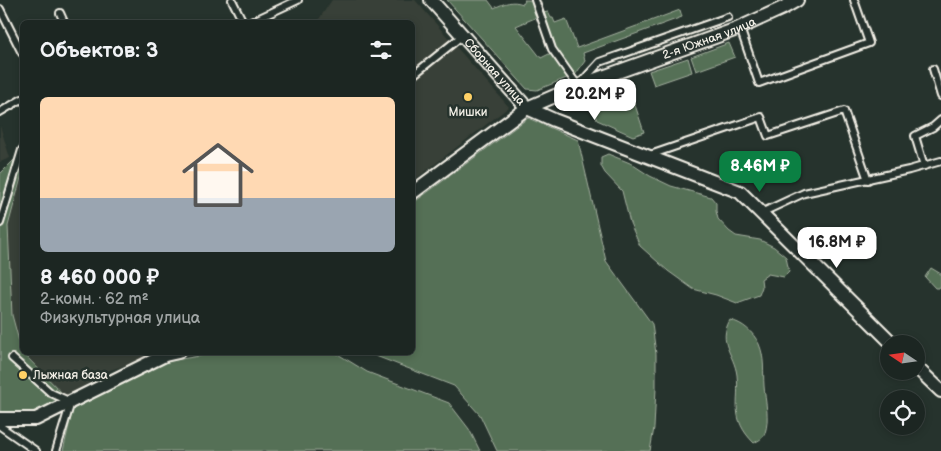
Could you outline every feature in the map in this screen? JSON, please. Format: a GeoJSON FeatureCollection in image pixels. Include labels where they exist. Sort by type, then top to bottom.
{"type":"FeatureCollection","features":[{"type":"Feature","properties":{"kind":"street","name":"Сборная улица"},"geometry":{"type":"LineString","coordinates":[[431,0],[527,108],[740,192],[761,213]]}},
{"type":"Feature","properties":{"kind":"street","name":"2-я Южная улица"},"geometry":{"type":"LineString","coordinates":[[415,191],[527,108],[578,86],[740,28],[797,0]]}},
{"type":"Feature","properties":{"kind":"street"},"geometry":{"type":"LineString","coordinates":[[761,213],[884,335]]}},
{"type":"Feature","properties":{"kind":"street"},"geometry":{"type":"LineString","coordinates":[[0,419],[36,419],[165,355]]}},
{"type":"Feature","properties":{"kind":"street"},"geometry":{"type":"LineString","coordinates":[[925,376],[941,391]]}},
{"type":"Feature","properties":{"kind":"lane"},"geometry":{"type":"LineString","coordinates":[[232,0],[242,20]]}},
{"type":"Feature","properties":{"kind":"lane"},"geometry":{"type":"LineString","coordinates":[[255,20],[298,0]]}},
{"type":"Feature","properties":{"kind":"lane"},"geometry":{"type":"LineString","coordinates":[[535,0],[552,49],[578,86],[600,62],[728,17]]}},
{"type":"Feature","properties":{"kind":"lane"},"geometry":{"type":"LineString","coordinates":[[740,28],[759,83],[869,43],[854,0]]}},
{"type":"Feature","properties":{"kind":"lane"},"geometry":{"type":"LineString","coordinates":[[0,10],[20,49]]}},
{"type":"Feature","properties":{"kind":"lane"},"geometry":{"type":"LineString","coordinates":[[60,13],[63,20]]}},
{"type":"Feature","properties":{"kind":"lane"},"geometry":{"type":"LineString","coordinates":[[415,74],[463,36]]}},
{"type":"Feature","properties":{"kind":"lane"},"geometry":{"type":"LineString","coordinates":[[934,69],[941,96]]}},
{"type":"Feature","properties":{"kind":"lane"},"geometry":{"type":"LineString","coordinates":[[0,112],[20,100]]}},
{"type":"Feature","properties":{"kind":"lane"},"geometry":{"type":"LineString","coordinates":[[648,156],[761,117],[768,136],[844,111],[868,180]]}},
{"type":"Feature","properties":{"kind":"lane"},"geometry":{"type":"LineString","coordinates":[[924,166],[915,136],[933,127],[941,120]]}},
{"type":"Feature","properties":{"kind":"lane"},"geometry":{"type":"LineString","coordinates":[[0,223],[20,157]]}},
{"type":"Feature","properties":{"kind":"lane"},"geometry":{"type":"LineString","coordinates":[[761,213],[804,193],[868,180],[941,161]]}},
{"type":"Feature","properties":{"kind":"lane"},"geometry":{"type":"LineString","coordinates":[[12,358],[51,394],[71,402],[56,451]]}},
{"type":"Feature","properties":{"kind":"lane"},"geometry":{"type":"LineString","coordinates":[[0,426],[36,451]]}},
{"type":"Feature","properties":{"kind":"shaded area"},"geometry":{"type":"Polygon","coordinates":[[[332,0],[415,0],[509,107],[415,179],[415,20],[318,20],[332,0]]]}},
{"type":"Feature","properties":{"kind":"shaded area"},"geometry":{"type":"Polygon","coordinates":[[[0,126],[10,158],[0,162],[0,126]]]}},
{"type":"Feature","properties":{"kind":"shaded area"},"geometry":{"type":"Polygon","coordinates":[[[20,181],[20,344],[12,315],[8,226],[20,181]]]}},
{"type":"Feature","properties":{"kind":"shaded area"},"geometry":{"type":"Polygon","coordinates":[[[26,355],[159,355],[110,370],[66,397],[26,355]]]}},
{"type":"Feature","properties":{"kind":"green space"},"geometry":{"type":"Polygon","coordinates":[[[447,0],[488,0],[494,8],[515,2],[523,4],[524,0],[532,0],[536,14],[535,18],[516,26],[541,58],[551,53],[569,77],[537,90],[527,89],[447,0]]]}},
{"type":"Feature","properties":{"kind":"green space"},"geometry":{"type":"Polygon","coordinates":[[[680,10],[682,17],[583,53],[585,61],[575,75],[556,49],[543,13],[548,12],[555,23],[566,19],[577,48],[680,10]]]}},
{"type":"Feature","properties":{"kind":"green space"},"geometry":{"type":"Polygon","coordinates":[[[729,43],[735,57],[696,71],[691,57],[729,43]]]}},
{"type":"Feature","properties":{"kind":"green space"},"geometry":{"type":"Polygon","coordinates":[[[688,58],[692,72],[654,85],[649,71],[688,58]]]}},
{"type":"Feature","properties":{"kind":"green space"},"geometry":{"type":"Polygon","coordinates":[[[631,93],[644,132],[633,136],[597,120],[592,106],[631,93]]]}},
{"type":"Feature","properties":{"kind":"green space"},"geometry":{"type":"Polygon","coordinates":[[[528,118],[578,140],[606,261],[652,324],[656,354],[656,388],[654,428],[650,451],[497,451],[480,415],[454,386],[373,355],[415,355],[415,202],[528,118]]]}},
{"type":"Feature","properties":{"kind":"green space","name":"Лыжная база"},"geometry":{"type":"Polygon","coordinates":[[[20,154],[20,181],[8,226],[12,315],[20,345],[20,355],[25,355],[66,397],[32,412],[0,412],[0,174],[20,154]]]}},
{"type":"Feature","properties":{"kind":"green space"},"geometry":{"type":"Polygon","coordinates":[[[608,154],[630,163],[650,176],[671,186],[711,197],[716,203],[718,219],[729,231],[736,236],[760,240],[774,247],[786,257],[789,272],[784,277],[768,274],[761,279],[762,287],[759,295],[737,303],[693,289],[668,271],[640,246],[630,223],[622,191],[601,166],[601,157],[608,154]]]}},
{"type":"Feature","properties":{"kind":"green space"},"geometry":{"type":"Polygon","coordinates":[[[931,268],[941,274],[941,285],[939,288],[935,288],[925,277],[931,268]]]}},
{"type":"Feature","properties":{"kind":"green space"},"geometry":{"type":"Polygon","coordinates":[[[730,320],[739,323],[751,332],[759,344],[762,354],[767,421],[764,435],[754,443],[746,434],[738,418],[737,375],[725,335],[730,320]]]}},
{"type":"Feature","properties":{"kind":"green space"},"geometry":{"type":"Polygon","coordinates":[[[206,355],[339,355],[367,372],[449,403],[469,429],[480,451],[63,451],[73,408],[169,361],[206,355]]]}},
{"type":"Feature","properties":{"kind":"place","name":"Мишки"},"geometry":{"type":"Point","coordinates":[468,97]}},
{"type":"Feature","properties":{"kind":"place","name":"Лыжная база"},"geometry":{"type":"Point","coordinates":[23,375]}}]}
